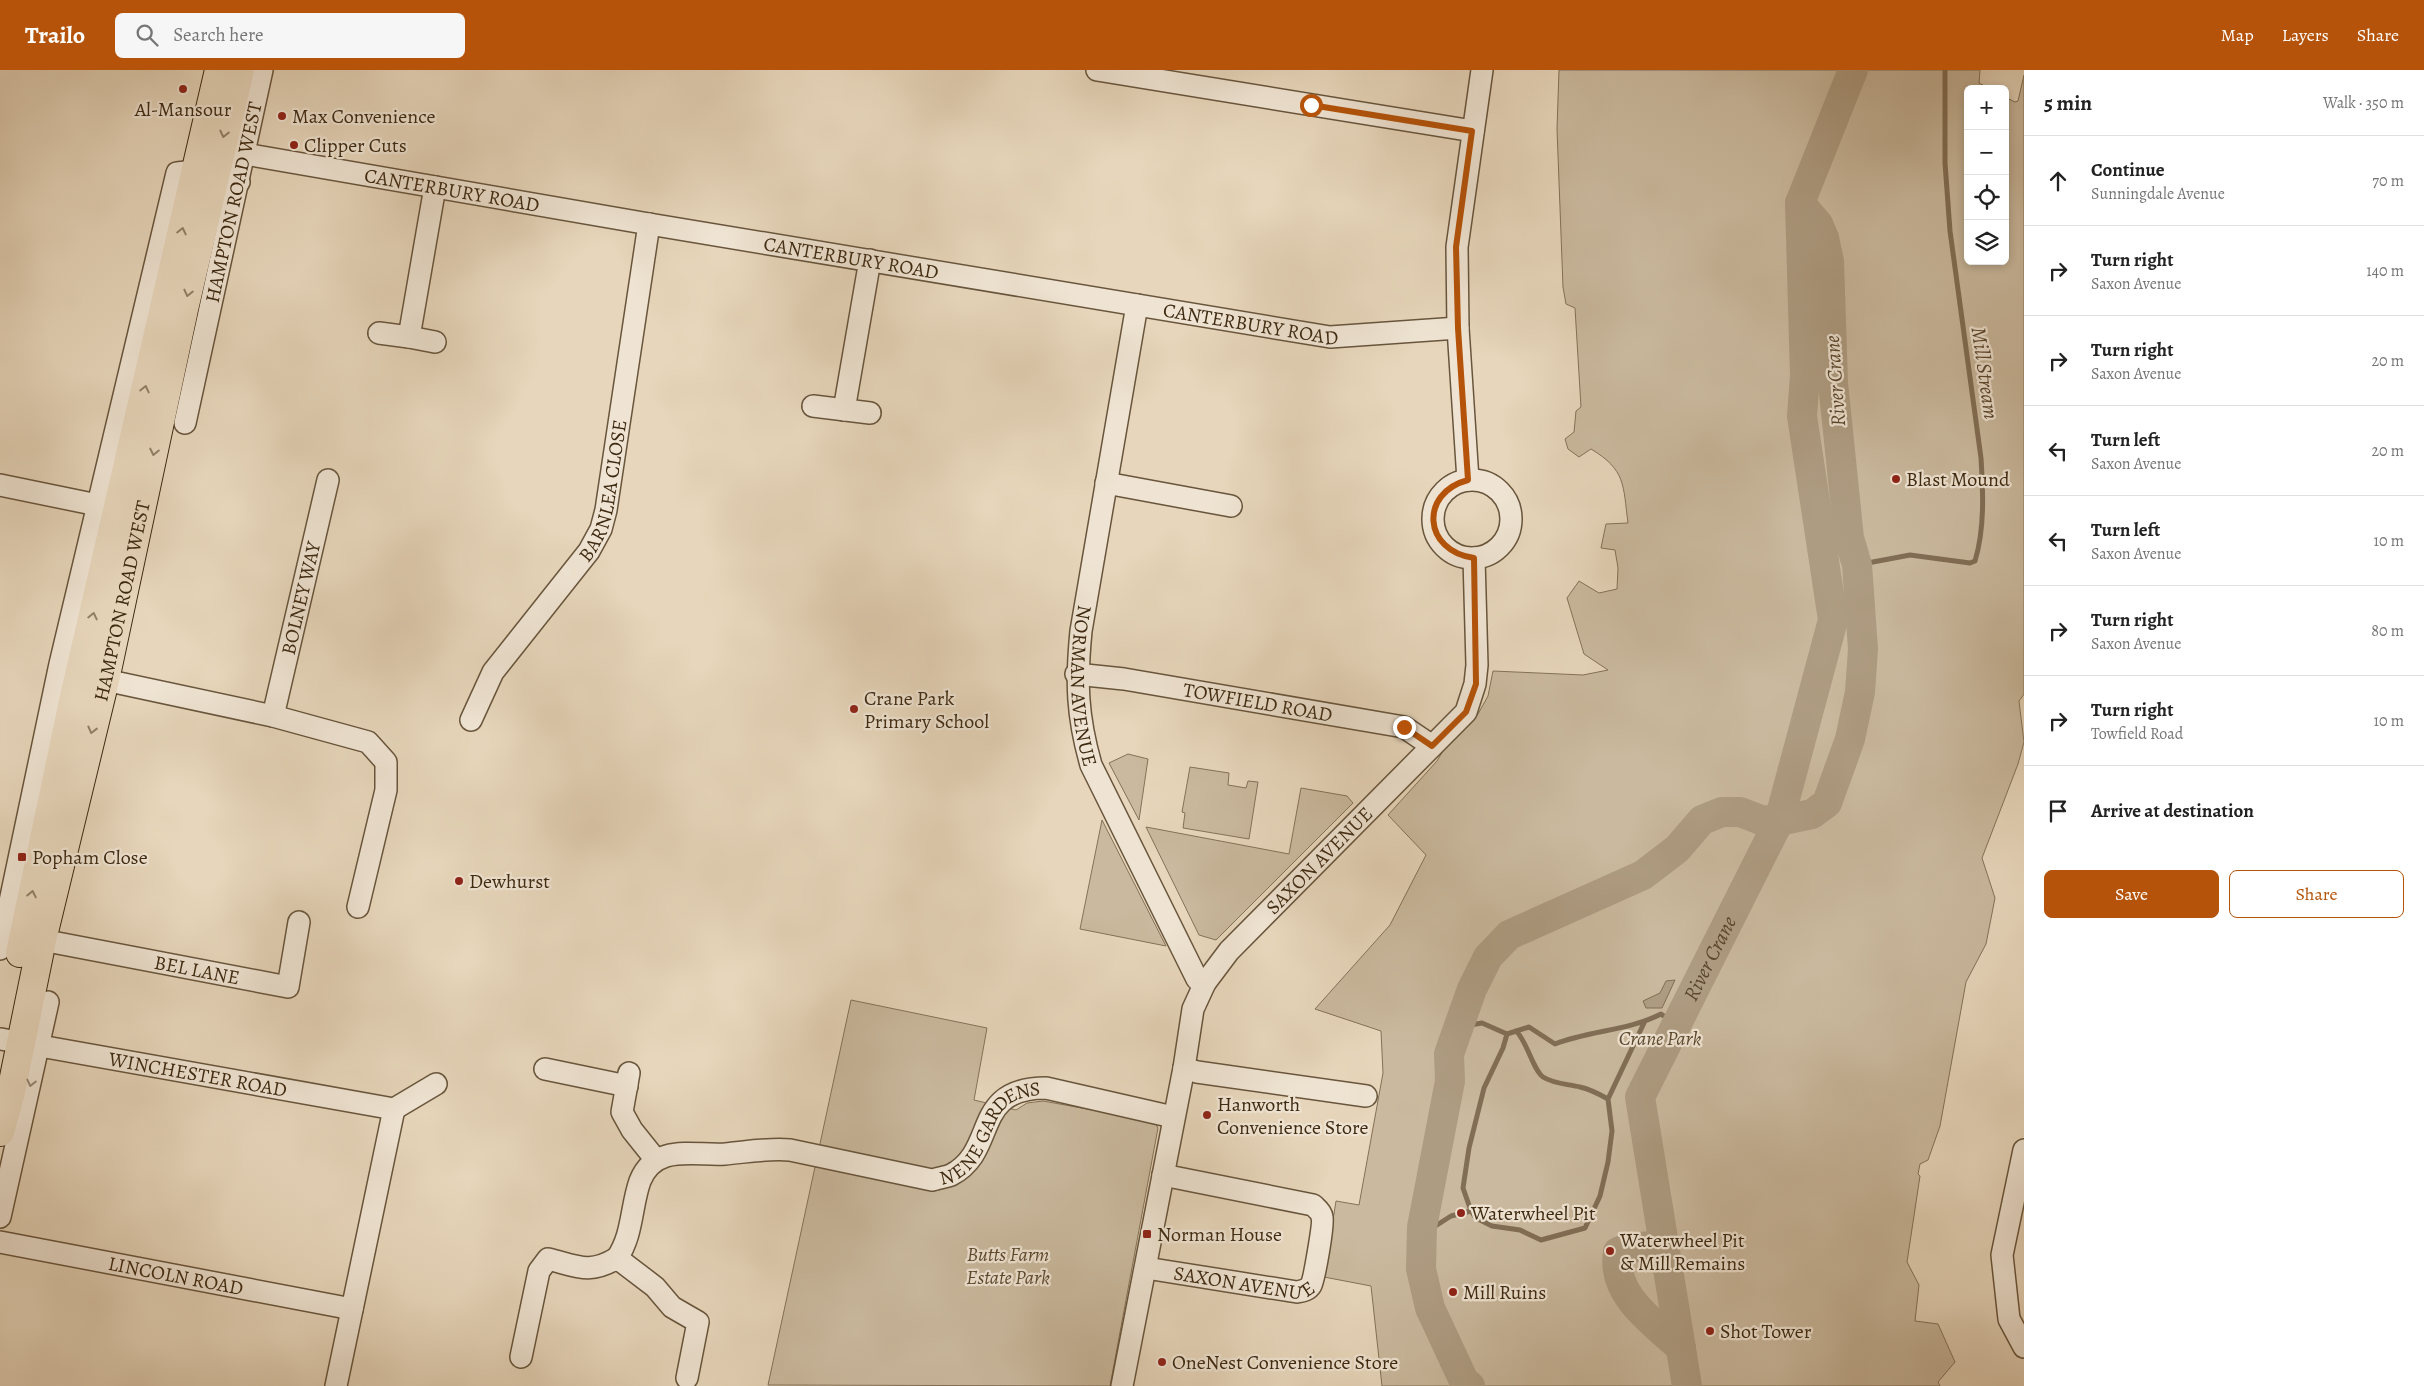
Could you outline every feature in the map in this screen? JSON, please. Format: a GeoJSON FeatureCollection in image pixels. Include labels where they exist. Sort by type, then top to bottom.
{"type":"FeatureCollection","features":[{"type":"Feature","properties":{"kind":"main road","name":"HAMPTON ROAD WEST"},"geometry":{"type":"LineString","coordinates":[[216,176],[219,70]]}},
{"type":"Feature","properties":{"kind":"main road","name":"HAMPTON ROAD WEST"},"geometry":{"type":"LineString","coordinates":[[0,1132],[5,1090],[15,1044],[84,655],[119,510],[216,176],[240,70]]}},
{"type":"Feature","properties":{"kind":"main road","name":"HAMPTON ROAD WEST"},"geometry":{"type":"LineString","coordinates":[[33,938],[105,680],[119,510]]}},
{"type":"Feature","properties":{"kind":"street","name":"HAMPTON ROAD WEST"},"geometry":{"type":"LineString","coordinates":[[0,949],[28,812],[119,510],[177,173],[216,176],[245,154],[262,70]]}},
{"type":"Feature","properties":{"kind":"street"},"geometry":{"type":"LineString","coordinates":[[1097,70],[1472,131]]}},
{"type":"Feature","properties":{"kind":"street"},"geometry":{"type":"LineString","coordinates":[[1468,480],[1458,328],[1456,247],[1482,70]]}},
{"type":"Feature","properties":{"kind":"street","name":"CANTERBURY ROAD"},"geometry":{"type":"LineString","coordinates":[[245,154],[649,224],[1330,337],[1458,328]]}},
{"type":"Feature","properties":{"kind":"street","name":"HAMPTON ROAD WEST"},"geometry":{"type":"LineString","coordinates":[[185,423],[216,176]]}},
{"type":"Feature","properties":{"kind":"street"},"geometry":{"type":"LineString","coordinates":[[409,337],[435,187]]}},
{"type":"Feature","properties":{"kind":"street","name":"BARNLEA CLOSE"},"geometry":{"type":"LineString","coordinates":[[471,720],[493,672],[590,551],[601,529],[606,510],[649,224]]}},
{"type":"Feature","properties":{"kind":"street"},"geometry":{"type":"LineString","coordinates":[[844,410],[870,260]]}},
{"type":"Feature","properties":{"kind":"street","name":"NORMAN AVENUE"},"geometry":{"type":"LineString","coordinates":[[1137,305],[1081,631],[1076,674],[1081,730],[1091,765],[1197,979],[1205,983]]}},
{"type":"Feature","properties":{"kind":"street"},"geometry":{"type":"LineString","coordinates":[[379,333],[435,342]]}},
{"type":"Feature","properties":{"kind":"street"},"geometry":{"type":"LineString","coordinates":[[813,406],[870,414]]}},
{"type":"Feature","properties":{"kind":"street","name":"BOLNEY WAY"},"geometry":{"type":"LineString","coordinates":[[273,716],[328,480]]}},
{"type":"Feature","properties":{"kind":"street"},"geometry":{"type":"LineString","coordinates":[[1468,480],[1481,480],[1493,485],[1502,493],[1509,504],[1512,516],[1511,529],[1506,540],[1497,550],[1486,556],[1474,558],[1461,557],[1449,550],[1440,541],[1434,528],[1433,515],[1437,502],[1444,491],[1456,483],[1468,480]]}},
{"type":"Feature","properties":{"kind":"street"},"geometry":{"type":"LineString","coordinates":[[1106,483],[1231,506]]}},
{"type":"Feature","properties":{"kind":"street"},"geometry":{"type":"LineString","coordinates":[[0,485],[119,510]]}},
{"type":"Feature","properties":{"kind":"street","name":"SAXON AVENUE"},"geometry":{"type":"LineString","coordinates":[[1122,1386],[1184,1068],[1193,1008],[1205,983],[1229,951],[1466,712],[1476,684],[1474,558]]}},
{"type":"Feature","properties":{"kind":"street"},"geometry":{"type":"LineString","coordinates":[[84,655],[92,669],[105,680],[273,716],[368,742],[386,762],[386,790],[358,907]]}},
{"type":"Feature","properties":{"kind":"street","name":"TOWFIELD ROAD"},"geometry":{"type":"LineString","coordinates":[[1076,674],[1124,680],[1404,727],[1432,746]]}},
{"type":"Feature","properties":{"kind":"street","name":"BEL LANE"},"geometry":{"type":"LineString","coordinates":[[33,938],[288,987],[299,922]]}},
{"type":"Feature","properties":{"kind":"street"},"geometry":{"type":"LineString","coordinates":[[0,1217],[15,1044],[48,1002]]}},
{"type":"Feature","properties":{"kind":"street","name":"WINCHESTER ROAD"},"geometry":{"type":"LineString","coordinates":[[15,1044],[394,1109]]}},
{"type":"Feature","properties":{"kind":"street"},"geometry":{"type":"LineString","coordinates":[[1184,1068],[1197,1072],[1366,1096]]}},
{"type":"Feature","properties":{"kind":"street"},"geometry":{"type":"LineString","coordinates":[[521,1357],[539,1271],[548,1258],[588,1269],[602,1267],[617,1258],[624,1247],[640,1181],[647,1169],[656,1160],[632,1130],[622,1112],[628,1079],[545,1069]]}},
{"type":"Feature","properties":{"kind":"street"},"geometry":{"type":"LineString","coordinates":[[336,1386],[394,1109],[436,1084]]}},
{"type":"Feature","properties":{"kind":"street","name":"NENE GARDENS"},"geometry":{"type":"LineString","coordinates":[[656,1160],[671,1154],[722,1154],[777,1149],[932,1180],[950,1175],[966,1163],[976,1148],[994,1108],[1008,1095],[1027,1088],[1046,1088],[1173,1117]]}},
{"type":"Feature","properties":{"kind":"street"},"geometry":{"type":"LineString","coordinates":[[2024,1150],[2002,1255],[2009,1319],[2024,1347]]}},
{"type":"Feature","properties":{"kind":"street","name":"SAXON AVENUE"},"geometry":{"type":"LineString","coordinates":[[1146,1268],[1297,1292],[1306,1290],[1312,1284],[1323,1219],[1320,1211],[1313,1205],[1163,1175]]}},
{"type":"Feature","properties":{"kind":"street","name":"LINCOLN ROAD"},"geometry":{"type":"LineString","coordinates":[[0,1242],[352,1309]]}},
{"type":"Feature","properties":{"kind":"street"},"geometry":{"type":"LineString","coordinates":[[617,1258],[655,1287],[672,1307],[706,1322],[687,1378]]}},
{"type":"Feature","properties":{"kind":"green space","name":"Crane Park"},"geometry":{"type":"Polygon","coordinates":[[[1559,70],[1980,70],[1979,83],[1983,85],[1964,85],[1964,265],[2009,265],[2009,99],[2015,102],[2018,101],[2024,75],[2024,694],[2019,701],[2024,742],[2018,764],[1982,858],[1995,898],[1986,944],[1966,982],[1940,1126],[1928,1160],[1920,1164],[1918,1174],[1920,1176],[1907,1262],[1919,1285],[1915,1321],[1938,1324],[1955,1362],[1938,1382],[1940,1386],[1382,1386],[1371,1286],[1324,1277],[1336,1201],[1359,1205],[1383,1073],[1381,1031],[1315,1009],[1390,925],[1426,855],[1388,815],[1437,761],[1454,732],[1471,722],[1478,714],[1488,696],[1493,671],[1583,675],[1608,670],[1584,654],[1567,598],[1579,581],[1599,593],[1617,589],[1618,568],[1615,550],[1601,548],[1606,524],[1628,523],[1621,480],[1611,464],[1591,449],[1579,457],[1568,449],[1565,439],[1574,432],[1576,411],[1581,407],[1575,308],[1566,304],[1563,287],[1557,129],[1559,70]]]}},
{"type":"Feature","properties":{"kind":"green space"},"geometry":{"type":"Polygon","coordinates":[[[1128,754],[1148,759],[1139,820],[1109,763],[1128,754]]]}},
{"type":"Feature","properties":{"kind":"green space"},"geometry":{"type":"Polygon","coordinates":[[[1190,767],[1229,773],[1228,785],[1246,788],[1248,781],[1258,782],[1249,839],[1183,828],[1185,813],[1182,812],[1190,767]]]}},
{"type":"Feature","properties":{"kind":"green space"},"geometry":{"type":"Polygon","coordinates":[[[1301,788],[1347,796],[1353,803],[1216,940],[1199,935],[1146,827],[1289,854],[1301,788]]]}},
{"type":"Feature","properties":{"kind":"green space"},"geometry":{"type":"Polygon","coordinates":[[[1102,820],[1166,946],[1080,929],[1102,820]]]}},
{"type":"Feature","properties":{"kind":"green space","name":"Butts Farm Estate Park"},"geometry":{"type":"Polygon","coordinates":[[[851,1000],[987,1028],[974,1100],[1016,1110],[1027,1103],[1043,1101],[1154,1121],[1158,1128],[1110,1386],[768,1385],[851,1000]]]}},
{"type":"Feature","properties":{"kind":"shaded area"},"geometry":{"type":"Polygon","coordinates":[[[1675,980],[1662,1008],[1646,1008],[1643,1001],[1660,993],[1666,981],[1675,980]]]}},
{"type":"Feature","properties":{"kind":"waterway","name":"River Crane"},"geometry":{"type":"LineString","coordinates":[[1687,1386],[1640,1097],[1779,821],[1833,620],[1802,416],[1805,375],[1800,203],[1853,70]]}},
{"type":"Feature","properties":{"kind":"waterway","name":"Mill Stream"},"geometry":{"type":"LineString","coordinates":[[1857,565],[1910,555],[1970,563],[1975,561],[1978,548],[1982,509],[1981,458],[1950,231],[1945,163],[1945,70]]}},
{"type":"Feature","properties":{"kind":"waterway"},"geometry":{"type":"LineString","coordinates":[[1470,1386],[1464,1381],[1430,1308],[1421,1269],[1422,1227],[1450,1081],[1449,1054],[1472,989],[1488,957],[1509,935],[1643,875],[1677,849],[1702,820],[1722,812],[1740,812],[1761,820],[1779,821],[1812,814],[1827,803],[1850,739],[1860,692],[1863,649],[1857,565],[1849,538],[1833,383],[1829,261],[1824,238],[1818,224],[1800,203]]}},
{"type":"Feature","properties":{"kind":"waterway"},"geometry":{"type":"LineString","coordinates":[[1459,1027],[1482,1023],[1507,1034],[1529,1027],[1555,1044],[1568,1039],[1635,1024],[1661,1014],[1668,1019]]}},
{"type":"Feature","properties":{"kind":"waterway"},"geometry":{"type":"LineString","coordinates":[[1423,1234],[1451,1216],[1471,1211],[1476,1218],[1492,1226],[1520,1230],[1541,1240],[1585,1228],[1600,1196],[1608,1162],[1612,1131],[1608,1099],[1644,1023]]}},
{"type":"Feature","properties":{"kind":"waterway"},"geometry":{"type":"LineString","coordinates":[[1516,1031],[1543,1077],[1587,1089],[1608,1099]]}},
{"type":"Feature","properties":{"kind":"waterway"},"geometry":{"type":"LineString","coordinates":[[1471,1211],[1463,1188],[1469,1148],[1484,1088],[1503,1048],[1507,1034]]}},
{"type":"Feature","properties":{"kind":"waterway","name":"River Crane"},"geometry":{"type":"LineString","coordinates":[[1664,1245],[1628,1248],[1618,1252],[1618,1267],[1621,1281],[1627,1294],[1636,1306],[1681,1348]]}},
{"type":"Feature","properties":{"kind":"place","name":"Al-Mansour"},"geometry":{"type":"Point","coordinates":[183,89]}},
{"type":"Feature","properties":{"kind":"place","name":"Max Convenience"},"geometry":{"type":"Point","coordinates":[282,116]}},
{"type":"Feature","properties":{"kind":"place","name":"Clipper Cuts"},"geometry":{"type":"Point","coordinates":[294,145]}},
{"type":"Feature","properties":{"kind":"place","name":"Blast Mound"},"geometry":{"type":"Point","coordinates":[1896,479]}},
{"type":"Feature","properties":{"kind":"place","name":"Crane Park Primary School"},"geometry":{"type":"Point","coordinates":[854,709]}},
{"type":"Feature","properties":{"kind":"place","name":"Popham Close"},"geometry":{"type":"Point","coordinates":[22,857]}},
{"type":"Feature","properties":{"kind":"place","name":"Dewhurst"},"geometry":{"type":"Point","coordinates":[459,881]}},
{"type":"Feature","properties":{"kind":"place","name":"Hanworth Convenience Store"},"geometry":{"type":"Point","coordinates":[1207,1115]}},
{"type":"Feature","properties":{"kind":"place","name":"Waterwheel Pit"},"geometry":{"type":"Point","coordinates":[1461,1213]}},
{"type":"Feature","properties":{"kind":"place","name":"Norman House"},"geometry":{"type":"Point","coordinates":[1147,1234]}},
{"type":"Feature","properties":{"kind":"place","name":"Waterwheel Pit & Mill Remains"},"geometry":{"type":"Point","coordinates":[1610,1251]}},
{"type":"Feature","properties":{"kind":"place","name":"Mill Ruins"},"geometry":{"type":"Point","coordinates":[1453,1292]}},
{"type":"Feature","properties":{"kind":"place","name":"Shot Tower"},"geometry":{"type":"Point","coordinates":[1710,1331]}},
{"type":"Feature","properties":{"kind":"place","name":"OneNest Convenience Store"},"geometry":{"type":"Point","coordinates":[1162,1362]}},
{"type":"Feature","properties":{"kind":"route"},"geometry":{"type":"LineString","coordinates":[[1311,105],[1472,131],[1456,247],[1458,328],[1468,480],[1456,483],[1444,491],[1437,502],[1433,515],[1434,528],[1440,541],[1449,550],[1461,557],[1474,558],[1476,684],[1466,712],[1432,746],[1404,727]]}}]}
